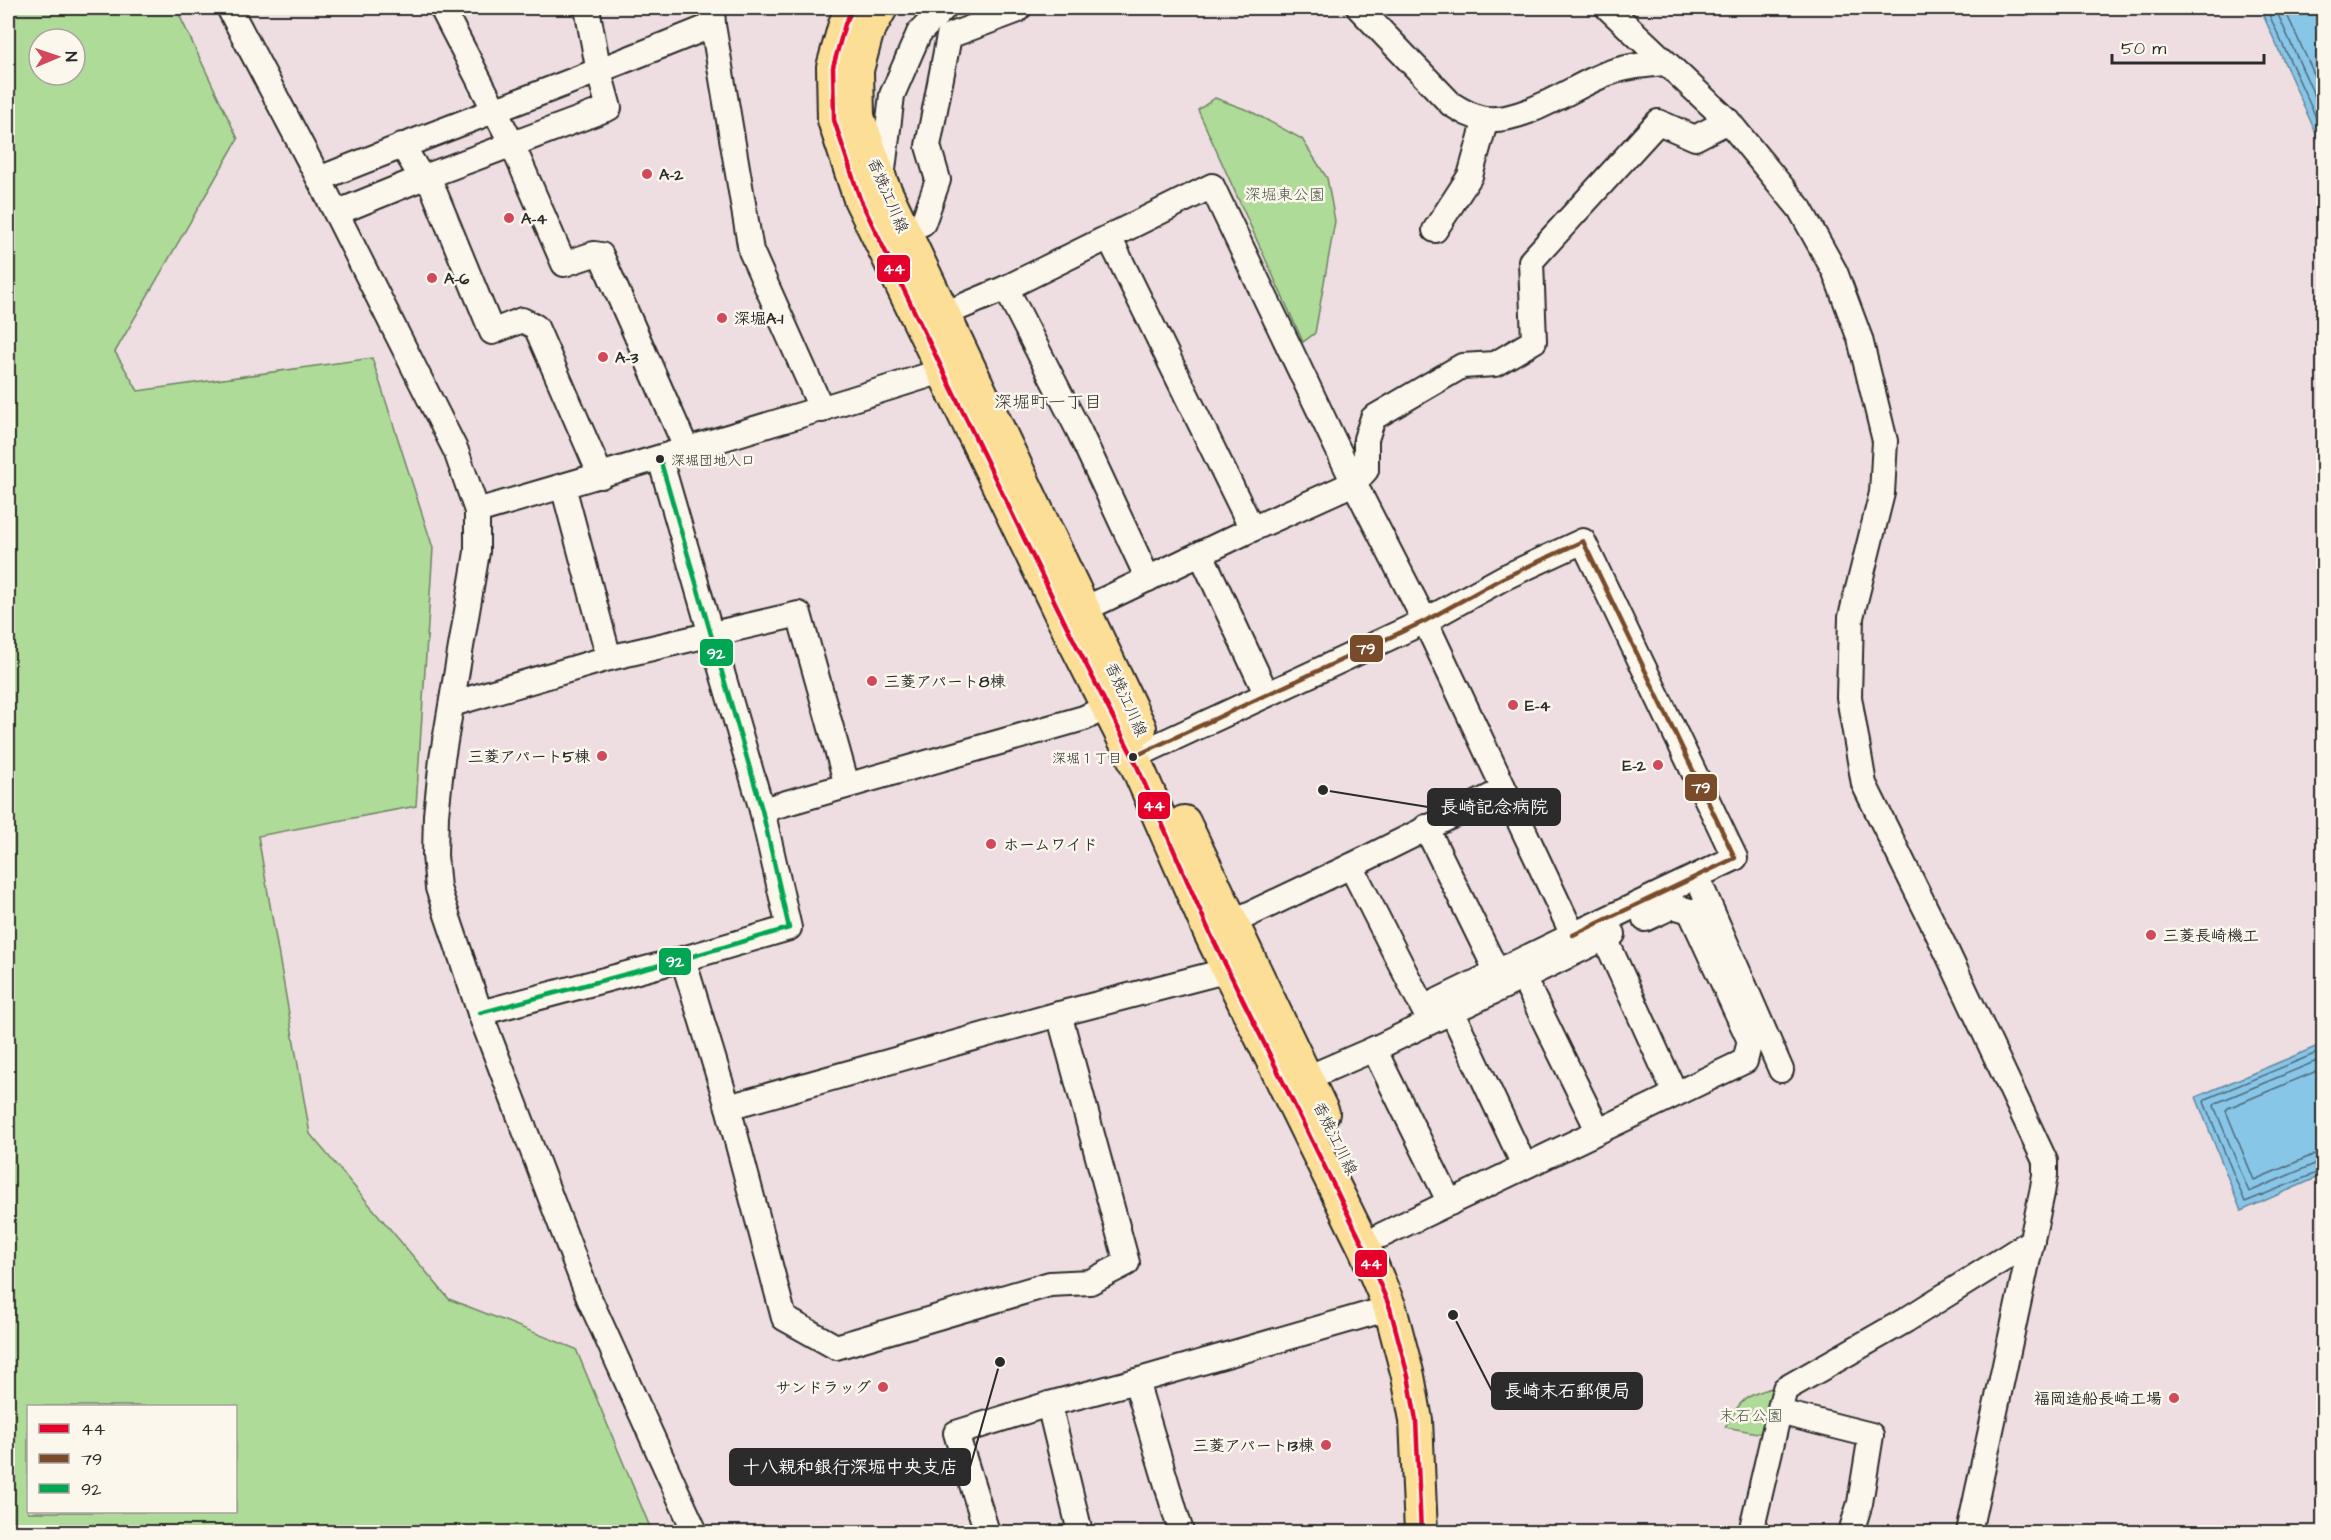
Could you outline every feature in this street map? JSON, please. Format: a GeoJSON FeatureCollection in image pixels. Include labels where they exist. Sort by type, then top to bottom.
{"type":"FeatureCollection","features":[{"type":"Feature","properties":{"kind":"main road","name":"香焼江川線"},"geometry":{"type":"LineString","coordinates":[[854,8],[845,24],[833,67],[834,120],[871,191],[1141,753],[1221,927],[1307,1078],[1382,1235],[1410,1301],[1429,1371],[1437,1417],[1442,1533]]}},
{"type":"Feature","properties":{"kind":"main road","name":"香焼江川線"},"geometry":{"type":"LineString","coordinates":[[881,8],[867,33],[857,70],[858,117],[871,191],[904,232],[932,319]]}},
{"type":"Feature","properties":{"kind":"main road","name":"香焼江川線"},"geometry":{"type":"LineString","coordinates":[[1074,614],[1107,707],[1141,753]]}},
{"type":"Feature","properties":{"kind":"main road","name":"香焼江川線"},"geometry":{"type":"LineString","coordinates":[[1221,927],[1229,970],[1365,1249],[1390,1308],[1408,1376],[1416,1420],[1420,1533]]}},
{"type":"Feature","properties":{"kind":"street"},"geometry":{"type":"LineString","coordinates":[[229,8],[319,179],[456,451],[477,511],[477,552],[442,759],[435,855],[438,888],[480,1013],[590,1298],[695,1533]]}},
{"type":"Feature","properties":{"kind":"street"},"geometry":{"type":"LineString","coordinates":[[442,8],[512,144],[564,264],[594,254],[601,255],[687,450]]}},
{"type":"Feature","properties":{"kind":"street"},"geometry":{"type":"LineString","coordinates":[[336,213],[609,108],[599,72],[587,8]]}},
{"type":"Feature","properties":{"kind":"street"},"geometry":{"type":"LineString","coordinates":[[871,191],[891,95],[919,33],[944,8]]}},
{"type":"Feature","properties":{"kind":"street"},"geometry":{"type":"LineString","coordinates":[[904,232],[923,223],[938,180],[928,146],[949,36],[1019,8]]}},
{"type":"Feature","properties":{"kind":"street"},"geometry":{"type":"LineString","coordinates":[[1359,8],[1451,104],[1466,114],[1486,119],[1528,111],[1603,75],[1634,66],[1664,63]]}},
{"type":"Feature","properties":{"kind":"street"},"geometry":{"type":"LineString","coordinates":[[1608,8],[1728,121],[1800,209],[1835,272],[1860,339],[1885,441],[1882,493],[1851,617],[1849,697],[1864,784],[1949,956],[2044,1161],[2045,1175],[2032,1241],[1969,1533]]}},
{"type":"Feature","properties":{"kind":"street"},"geometry":{"type":"LineString","coordinates":[[319,179],[599,72],[713,16],[751,251],[822,410]]}},
{"type":"Feature","properties":{"kind":"street"},"geometry":{"type":"LineString","coordinates":[[1435,230],[1470,176],[1486,119]]}},
{"type":"Feature","properties":{"kind":"street"},"geometry":{"type":"LineString","coordinates":[[1074,614],[1354,483],[1366,470],[1366,439],[1374,418],[1462,366],[1495,364],[1534,341],[1531,261],[1659,122],[1695,138],[1728,121]]}},
{"type":"Feature","properties":{"kind":"street"},"geometry":{"type":"LineString","coordinates":[[402,146],[422,178],[432,186],[492,332],[522,320],[536,327],[601,476]]}},
{"type":"Feature","properties":{"kind":"street"},"geometry":{"type":"LineString","coordinates":[[932,319],[1006,288],[1212,186],[1354,483],[1425,621],[1573,935]]}},
{"type":"Feature","properties":{"kind":"street"},"geometry":{"type":"LineString","coordinates":[[1109,237],[1252,529]]}},
{"type":"Feature","properties":{"kind":"street"},"geometry":{"type":"LineString","coordinates":[[1006,288],[1080,433],[1148,579]]}},
{"type":"Feature","properties":{"kind":"street"},"geometry":{"type":"LineString","coordinates":[[477,511],[822,410],[953,365]]}},
{"type":"Feature","properties":{"kind":"street"},"geometry":{"type":"LineString","coordinates":[[480,1013],[789,928],[762,810],[660,459]]}},
{"type":"Feature","properties":{"kind":"street"},"geometry":{"type":"LineString","coordinates":[[563,486],[609,658]]}},
{"type":"Feature","properties":{"kind":"street"},"geometry":{"type":"LineString","coordinates":[[1141,753],[1425,621],[1503,578],[1583,541],[1735,858],[1423,1008],[1351,866]]}},
{"type":"Feature","properties":{"kind":"street"},"geometry":{"type":"LineString","coordinates":[[1201,554],[1266,693]]}},
{"type":"Feature","properties":{"kind":"street"},"geometry":{"type":"LineString","coordinates":[[452,704],[609,658],[799,614],[847,785]]}},
{"type":"Feature","properties":{"kind":"street"},"geometry":{"type":"LineString","coordinates":[[762,810],[1084,718],[1107,707]]}},
{"type":"Feature","properties":{"kind":"street"},"geometry":{"type":"LineString","coordinates":[[1221,927],[1504,790]]}},
{"type":"Feature","properties":{"kind":"street"},"geometry":{"type":"LineString","coordinates":[[1426,827],[1497,972]]}},
{"type":"Feature","properties":{"kind":"street"},"geometry":{"type":"LineString","coordinates":[[1697,877],[1781,1070]]}},
{"type":"Feature","properties":{"kind":"street"},"geometry":{"type":"LineString","coordinates":[[1307,1078],[1524,979],[1673,906],[1690,910],[1750,1041],[1745,1061],[1382,1235]]}},
{"type":"Feature","properties":{"kind":"street"},"geometry":{"type":"LineString","coordinates":[[1605,938],[1675,1093]]}},
{"type":"Feature","properties":{"kind":"street"},"geometry":{"type":"LineString","coordinates":[[683,959],[728,1107],[784,1318],[836,1347],[1050,1284],[1089,1282],[1127,1263],[1059,1014]]}},
{"type":"Feature","properties":{"kind":"street"},"geometry":{"type":"LineString","coordinates":[[728,1107],[1059,1014],[1229,970]]}},
{"type":"Feature","properties":{"kind":"street"},"geometry":{"type":"LineString","coordinates":[[1524,979],[1598,1130]]}},
{"type":"Feature","properties":{"kind":"street"},"geometry":{"type":"LineString","coordinates":[[1452,1012],[1524,1166]]}},
{"type":"Feature","properties":{"kind":"street"},"geometry":{"type":"LineString","coordinates":[[1374,1049],[1450,1203]]}},
{"type":"Feature","properties":{"kind":"street"},"geometry":{"type":"LineString","coordinates":[[1751,1533],[1785,1389],[1906,1320],[2032,1241]]}},
{"type":"Feature","properties":{"kind":"street"},"geometry":{"type":"LineString","coordinates":[[987,1533],[956,1433],[1049,1404],[1390,1308]]}},
{"type":"Feature","properties":{"kind":"street"},"geometry":{"type":"LineString","coordinates":[[1136,1381],[1181,1533]]}},
{"type":"Feature","properties":{"kind":"street"},"geometry":{"type":"LineString","coordinates":[[1049,1404],[1080,1533]]}},
{"type":"Feature","properties":{"kind":"street"},"geometry":{"type":"LineString","coordinates":[[1779,1412],[1871,1435],[1860,1503],[1851,1533]]}},
{"type":"Feature","properties":{"kind":"green space"},"geometry":{"type":"Polygon","coordinates":[[[8,8],[176,8],[238,139],[115,352],[138,391],[372,358],[433,548],[416,806],[258,836],[310,1134],[449,1299],[576,1349],[652,1532],[8,1532],[8,8]]]}},
{"type":"Feature","properties":{"kind":"green space","name":"深堀東公園"},"geometry":{"type":"Polygon","coordinates":[[[1215,98],[1250,111],[1302,139],[1327,178],[1335,221],[1315,333],[1303,342],[1198,110],[1215,98]]]}},
{"type":"Feature","properties":{"kind":"green space","name":"末石公園"},"geometry":{"type":"Polygon","coordinates":[[[1775,1387],[1763,1434],[1725,1427],[1744,1400],[1756,1393],[1775,1387]]]}},
{"type":"Feature","properties":{"kind":"water"},"geometry":{"type":"Polygon","coordinates":[[[2260,8],[2323,8],[2323,149],[2260,8]]]}},
{"type":"Feature","properties":{"kind":"water"},"geometry":{"type":"Polygon","coordinates":[[[2323,1044],[2323,1175],[2241,1211],[2196,1097],[2323,1044]]]}},
{"type":"Feature","properties":{"kind":"transit line","name":"44"},"geometry":{"type":"LineString","coordinates":[[853,8],[845,24],[833,67],[834,120],[860,199],[1063,619],[1133,757],[1210,933],[1365,1249],[1390,1308],[1408,1376],[1416,1420],[1421,1532]]}},
{"type":"Feature","properties":{"kind":"transit line","name":"92"},"geometry":{"type":"LineString","coordinates":[[480,1013],[789,928],[762,810],[660,459]]}},
{"type":"Feature","properties":{"kind":"transit line","name":"79"},"geometry":{"type":"LineString","coordinates":[[1133,757],[1425,621],[1503,578],[1583,541],[1735,858],[1573,935]]}},
{"type":"Feature","properties":{"kind":"place","name":"A-2"},"geometry":{"type":"Point","coordinates":[647,174]}},
{"type":"Feature","properties":{"kind":"place","name":"A-4"},"geometry":{"type":"Point","coordinates":[509,218]}},
{"type":"Feature","properties":{"kind":"place","name":"A-6"},"geometry":{"type":"Point","coordinates":[432,278]}},
{"type":"Feature","properties":{"kind":"place","name":"深堀A-1"},"geometry":{"type":"Point","coordinates":[722,318]}},
{"type":"Feature","properties":{"kind":"place","name":"A-3"},"geometry":{"type":"Point","coordinates":[603,357]}},
{"type":"Feature","properties":{"kind":"place","name":"深堀団地入口"},"geometry":{"type":"Point","coordinates":[660,459]}},
{"type":"Feature","properties":{"kind":"place","name":"三菱アパート8棟"},"geometry":{"type":"Point","coordinates":[872,681]}},
{"type":"Feature","properties":{"kind":"place","name":"E-4"},"geometry":{"type":"Point","coordinates":[1513,705]}},
{"type":"Feature","properties":{"kind":"place","name":"三菱アパート5棟"},"geometry":{"type":"Point","coordinates":[602,756]}},
{"type":"Feature","properties":{"kind":"place","name":"深堀１丁目"},"geometry":{"type":"Point","coordinates":[1133,757]}},
{"type":"Feature","properties":{"kind":"place","name":"E-2"},"geometry":{"type":"Point","coordinates":[1658,765]}},
{"type":"Feature","properties":{"kind":"place","name":"長崎記念病院"},"geometry":{"type":"Point","coordinates":[1323,790]}},
{"type":"Feature","properties":{"kind":"place","name":"ホームワイド"},"geometry":{"type":"Point","coordinates":[991,844]}},
{"type":"Feature","properties":{"kind":"place","name":"三菱長崎機工"},"geometry":{"type":"Point","coordinates":[2151,935]}},
{"type":"Feature","properties":{"kind":"place","name":"長崎末石郵便局"},"geometry":{"type":"Point","coordinates":[1453,1315]}},
{"type":"Feature","properties":{"kind":"place","name":"十八親和銀行深堀中央支店"},"geometry":{"type":"Point","coordinates":[1000,1362]}},
{"type":"Feature","properties":{"kind":"place","name":"サンドラッグ"},"geometry":{"type":"Point","coordinates":[883,1387]}},
{"type":"Feature","properties":{"kind":"place","name":"福岡造船長崎工場"},"geometry":{"type":"Point","coordinates":[2174,1398]}},
{"type":"Feature","properties":{"kind":"place","name":"三菱アパート13棟"},"geometry":{"type":"Point","coordinates":[1326,1445]}},
{"type":"Feature","properties":{"kind":"district","name":"深堀町一丁目"},"geometry":{"type":"Point","coordinates":[1048,402]}}]}
